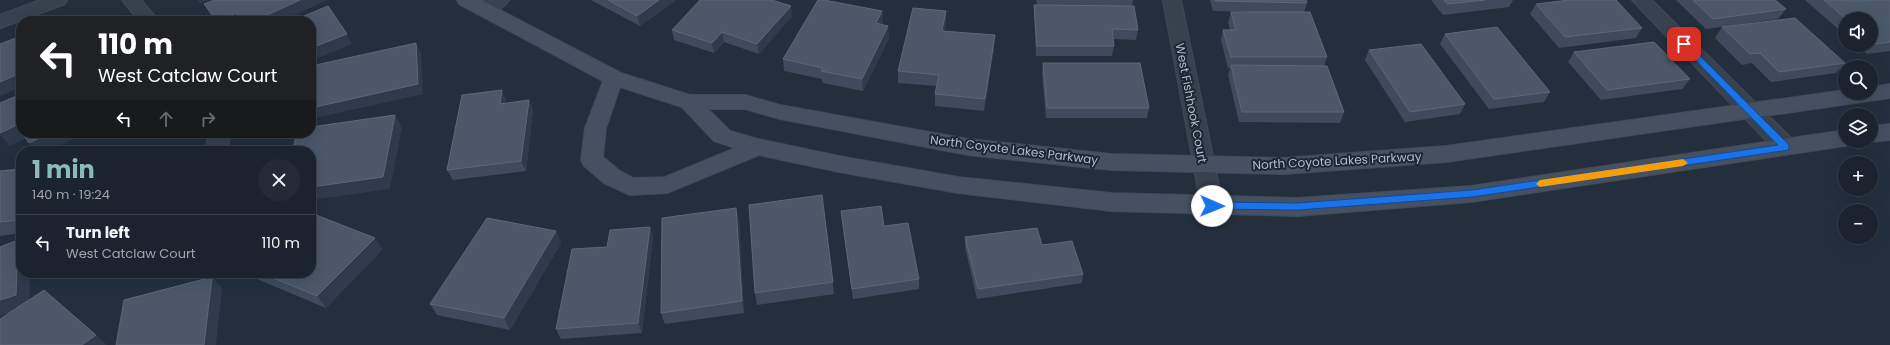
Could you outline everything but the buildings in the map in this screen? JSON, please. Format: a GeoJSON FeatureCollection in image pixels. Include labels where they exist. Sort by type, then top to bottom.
{"type":"FeatureCollection","features":[{"type":"Feature","properties":{"kind":"street"},"geometry":{"type":"LineString","coordinates":[[0,22],[58,0]]}},
{"type":"Feature","properties":{"kind":"street"},"geometry":{"type":"LineString","coordinates":[[131,0],[145,16]]}},
{"type":"Feature","properties":{"kind":"street","name":"North Coyote Lakes Parkway"},"geometry":{"type":"LineString","coordinates":[[466,0],[614,78],[689,102],[745,102],[780,112],[856,128],[968,147],[1111,162],[1284,166],[1446,154],[1890,91]]}},
{"type":"Feature","properties":{"kind":"street"},"geometry":{"type":"LineString","coordinates":[[483,10],[500,0]]}},
{"type":"Feature","properties":{"kind":"street","name":"West Fishhook Court"},"geometry":{"type":"LineString","coordinates":[[1172,0],[1212,206]]}},
{"type":"Feature","properties":{"kind":"street"},"geometry":{"type":"LineString","coordinates":[[1641,0],[1786,147]]}},
{"type":"Feature","properties":{"kind":"street"},"geometry":{"type":"LineString","coordinates":[[614,78],[600,110],[592,139],[592,160],[612,177],[630,187],[667,185],[758,147]]}},
{"type":"Feature","properties":{"kind":"street","name":"North Coyote Lakes Parkway"},"geometry":{"type":"LineString","coordinates":[[689,102],[722,136],[758,147],[839,164],[958,185],[1111,202],[1212,206],[1298,207],[1472,194],[1838,139]]}},
{"type":"Feature","properties":{"kind":"street"},"geometry":{"type":"LineString","coordinates":[[1878,133],[1890,132]]}},
{"type":"Feature","properties":{"kind":"slow traffic"},"geometry":{"type":"LineString","coordinates":[[1540,184],[1683,163]]}},
{"type":"Feature","properties":{"kind":"route"},"geometry":{"type":"LineString","coordinates":[[1212,206],[1298,207],[1472,194],[1786,147],[1684,44]]}}]}
